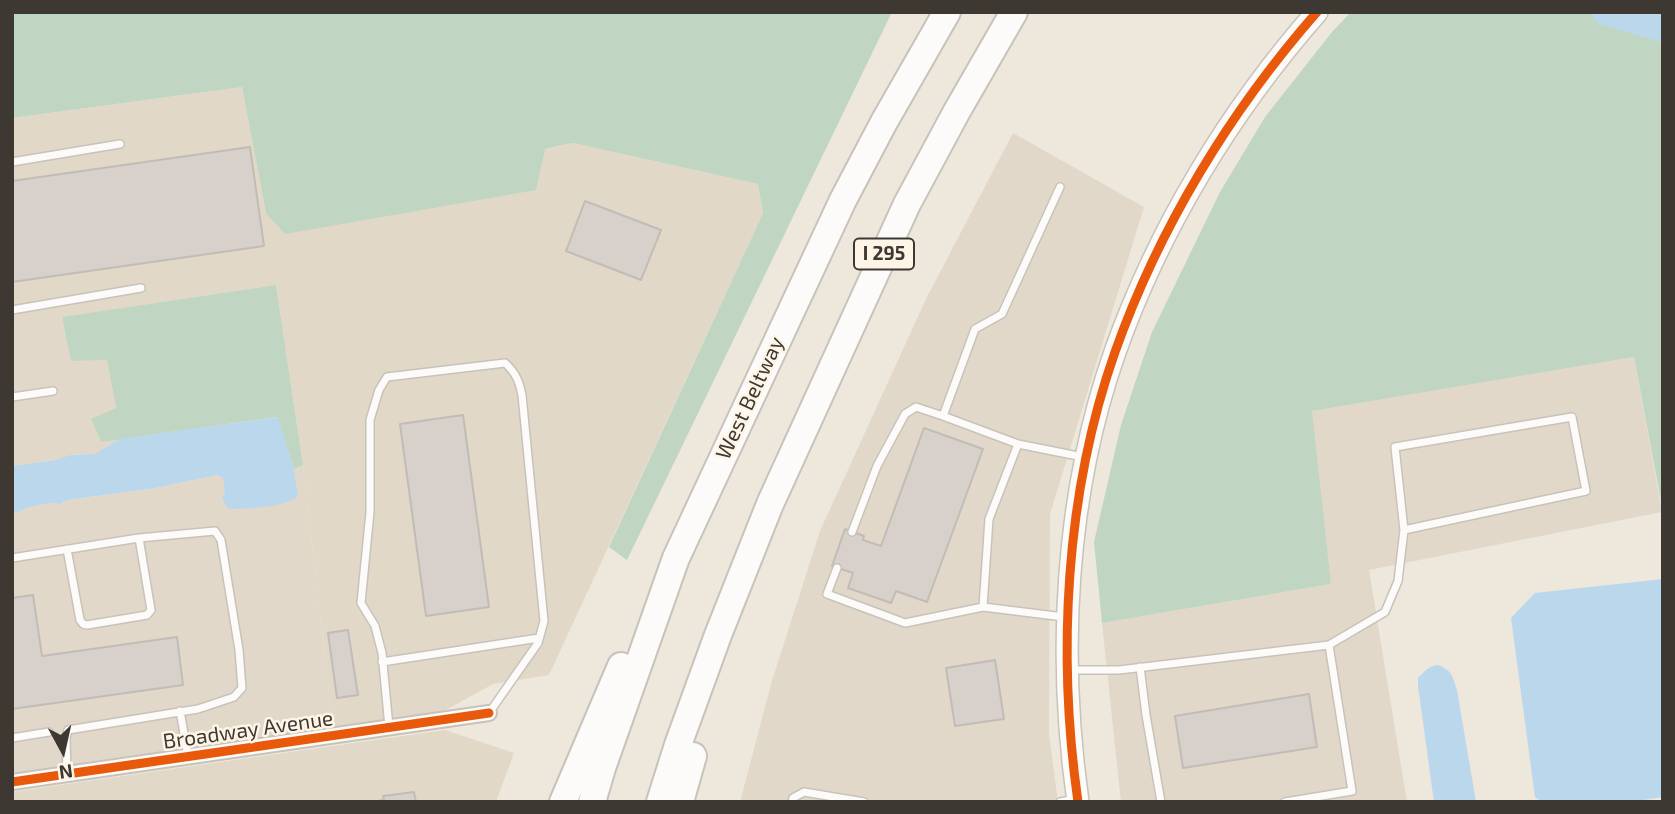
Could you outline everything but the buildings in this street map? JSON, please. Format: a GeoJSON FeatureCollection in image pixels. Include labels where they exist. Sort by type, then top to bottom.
{"type":"FeatureCollection","features":[{"type":"Feature","properties":{"kind":"highway","name":"West Beltway"},"geometry":{"type":"LineString","coordinates":[[592,802],[676,558],[843,200],[884,121],[947,12]]}},
{"type":"Feature","properties":{"kind":"highway","name":"I 295"},"geometry":{"type":"LineString","coordinates":[[660,802],[718,635],[770,504],[907,204],[1014,12]]}},
{"type":"Feature","properties":{"kind":"highway"},"geometry":{"type":"LineString","coordinates":[[680,802],[714,682],[746,600],[770,504]]}},
{"type":"Feature","properties":{"kind":"highway"},"geometry":{"type":"LineString","coordinates":[[563,802],[632,640],[676,558]]}},
{"type":"Feature","properties":{"kind":"street"},"geometry":{"type":"LineString","coordinates":[[1072,801],[1068,618],[1073,546],[1087,458],[1098,408],[1115,353],[1143,280],[1210,155],[1291,41],[1317,12]]}},
{"type":"Feature","properties":{"kind":"street","name":"Broadway Avenue"},"geometry":{"type":"LineString","coordinates":[[12,782],[489,713]]}},
{"type":"Feature","properties":{"kind":"lane"},"geometry":{"type":"LineString","coordinates":[[12,162],[120,144]]}},
{"type":"Feature","properties":{"kind":"lane"},"geometry":{"type":"LineString","coordinates":[[943,416],[975,329],[1002,314],[1060,187]]}},
{"type":"Feature","properties":{"kind":"lane"},"geometry":{"type":"LineString","coordinates":[[12,310],[141,288]]}},
{"type":"Feature","properties":{"kind":"lane"},"geometry":{"type":"LineString","coordinates":[[389,727],[383,662],[375,626],[361,603],[370,512],[370,420],[379,390],[387,377],[505,363],[519,380],[522,395],[544,621],[538,643],[489,713]]}},
{"type":"Feature","properties":{"kind":"lane"},"geometry":{"type":"LineString","coordinates":[[12,397],[53,391]]}},
{"type":"Feature","properties":{"kind":"lane"},"geometry":{"type":"LineString","coordinates":[[852,532],[877,466],[905,414],[916,407],[1018,444],[1087,458]]}},
{"type":"Feature","properties":{"kind":"lane"},"geometry":{"type":"LineString","coordinates":[[1068,670],[1119,670],[1329,645],[1385,611],[1398,581],[1404,530],[1395,447],[1572,417],[1586,491],[1404,530]]}},
{"type":"Feature","properties":{"kind":"lane"},"geometry":{"type":"LineString","coordinates":[[983,607],[989,519],[1018,444]]}},
{"type":"Feature","properties":{"kind":"lane"},"geometry":{"type":"LineString","coordinates":[[12,558],[139,538],[215,531],[221,540],[239,650],[242,688],[234,697],[198,709],[68,730],[67,774]]}},
{"type":"Feature","properties":{"kind":"lane"},"geometry":{"type":"LineString","coordinates":[[67,549],[80,620],[87,625],[150,613],[139,538]]}},
{"type":"Feature","properties":{"kind":"lane"},"geometry":{"type":"LineString","coordinates":[[836,568],[827,593],[905,623],[983,607],[1068,618]]}},
{"type":"Feature","properties":{"kind":"lane"},"geometry":{"type":"LineString","coordinates":[[383,662],[539,638]]}},
{"type":"Feature","properties":{"kind":"lane"},"geometry":{"type":"LineString","coordinates":[[1285,802],[1352,791],[1329,645]]}},
{"type":"Feature","properties":{"kind":"lane"},"geometry":{"type":"LineString","coordinates":[[1140,667],[1161,802]]}},
{"type":"Feature","properties":{"kind":"lane"},"geometry":{"type":"LineString","coordinates":[[180,711],[188,756]]}},
{"type":"Feature","properties":{"kind":"lane"},"geometry":{"type":"LineString","coordinates":[[12,738],[49,732]]}},
{"type":"Feature","properties":{"kind":"lane"},"geometry":{"type":"LineString","coordinates":[[792,802],[793,798],[804,792],[864,802]]}},
{"type":"Feature","properties":{"kind":"shaded area"},"geometry":{"type":"Polygon","coordinates":[[[242,87],[266,213],[573,143],[758,184],[763,213],[549,675],[493,684],[444,711],[333,727],[303,465],[276,285],[12,325],[12,118],[242,87]]]}},
{"type":"Feature","properties":{"kind":"shaded area"},"geometry":{"type":"Polygon","coordinates":[[[1013,133],[1144,207],[1050,514],[1049,734],[1058,802],[740,802],[771,684],[820,531],[926,299],[1013,133]]]}},
{"type":"Feature","properties":{"kind":"shaded area"},"geometry":{"type":"Polygon","coordinates":[[[62,317],[72,361],[107,359],[116,409],[91,419],[101,442],[119,439],[95,454],[70,455],[55,460],[12,466],[12,325],[62,317]]]}},
{"type":"Feature","properties":{"kind":"shaded area"},"geometry":{"type":"Polygon","coordinates":[[[1634,357],[1662,512],[1369,570],[1407,802],[1121,802],[1102,623],[1331,584],[1311,411],[1634,357]]]}},
{"type":"Feature","properties":{"kind":"shaded area"},"geometry":{"type":"Polygon","coordinates":[[[303,465],[333,727],[12,773],[12,512],[17,513],[26,508],[50,503],[60,504],[68,500],[156,488],[217,475],[223,478],[225,493],[298,496],[294,469],[303,465]]]}},
{"type":"Feature","properties":{"kind":"shaded area"},"geometry":{"type":"Polygon","coordinates":[[[445,730],[514,753],[496,802],[12,802],[12,792],[445,730]]]}},
{"type":"Feature","properties":{"kind":"green space"},"geometry":{"type":"Polygon","coordinates":[[[12,12],[892,12],[627,560],[609,547],[763,213],[758,184],[573,143],[545,149],[536,190],[285,234],[266,213],[242,87],[12,118],[12,12]]]}},
{"type":"Feature","properties":{"kind":"green space"},"geometry":{"type":"Polygon","coordinates":[[[1351,12],[1663,12],[1663,512],[1634,357],[1312,411],[1331,584],[1102,623],[1094,542],[1121,425],[1152,332],[1220,192],[1265,117],[1351,12]]]}},
{"type":"Feature","properties":{"kind":"green space"},"geometry":{"type":"Polygon","coordinates":[[[276,285],[303,465],[294,469],[277,417],[101,442],[91,419],[116,408],[107,360],[71,361],[62,317],[276,285]]]}},
{"type":"Feature","properties":{"kind":"water"},"geometry":{"type":"Polygon","coordinates":[[[278,417],[294,469],[298,496],[283,503],[228,509],[222,498],[225,493],[223,478],[217,475],[156,488],[68,500],[60,504],[50,503],[26,508],[17,513],[12,512],[12,466],[55,460],[70,455],[95,454],[119,439],[278,417]]]}},
{"type":"Feature","properties":{"kind":"water"},"geometry":{"type":"Polygon","coordinates":[[[1663,579],[1663,797],[1630,802],[1542,802],[1535,797],[1511,618],[1535,593],[1663,579]]]}},
{"type":"Feature","properties":{"kind":"water"},"geometry":{"type":"Polygon","coordinates":[[[1438,665],[1449,672],[1457,690],[1476,802],[1434,802],[1418,678],[1438,665]]]}},
{"type":"Feature","properties":{"kind":"waterway"},"geometry":{"type":"LineString","coordinates":[[1605,12],[1663,29]]}},
{"type":"Feature","properties":{"kind":"cycle path"},"geometry":{"type":"LineString","coordinates":[[1078,802],[1068,689],[1067,632],[1076,518],[1085,461],[1098,406],[1133,306],[1175,216],[1226,130],[1285,50],[1317,12]]}},
{"type":"Feature","properties":{"kind":"cycle path"},"geometry":{"type":"LineString","coordinates":[[12,782],[489,713]]}}]}
